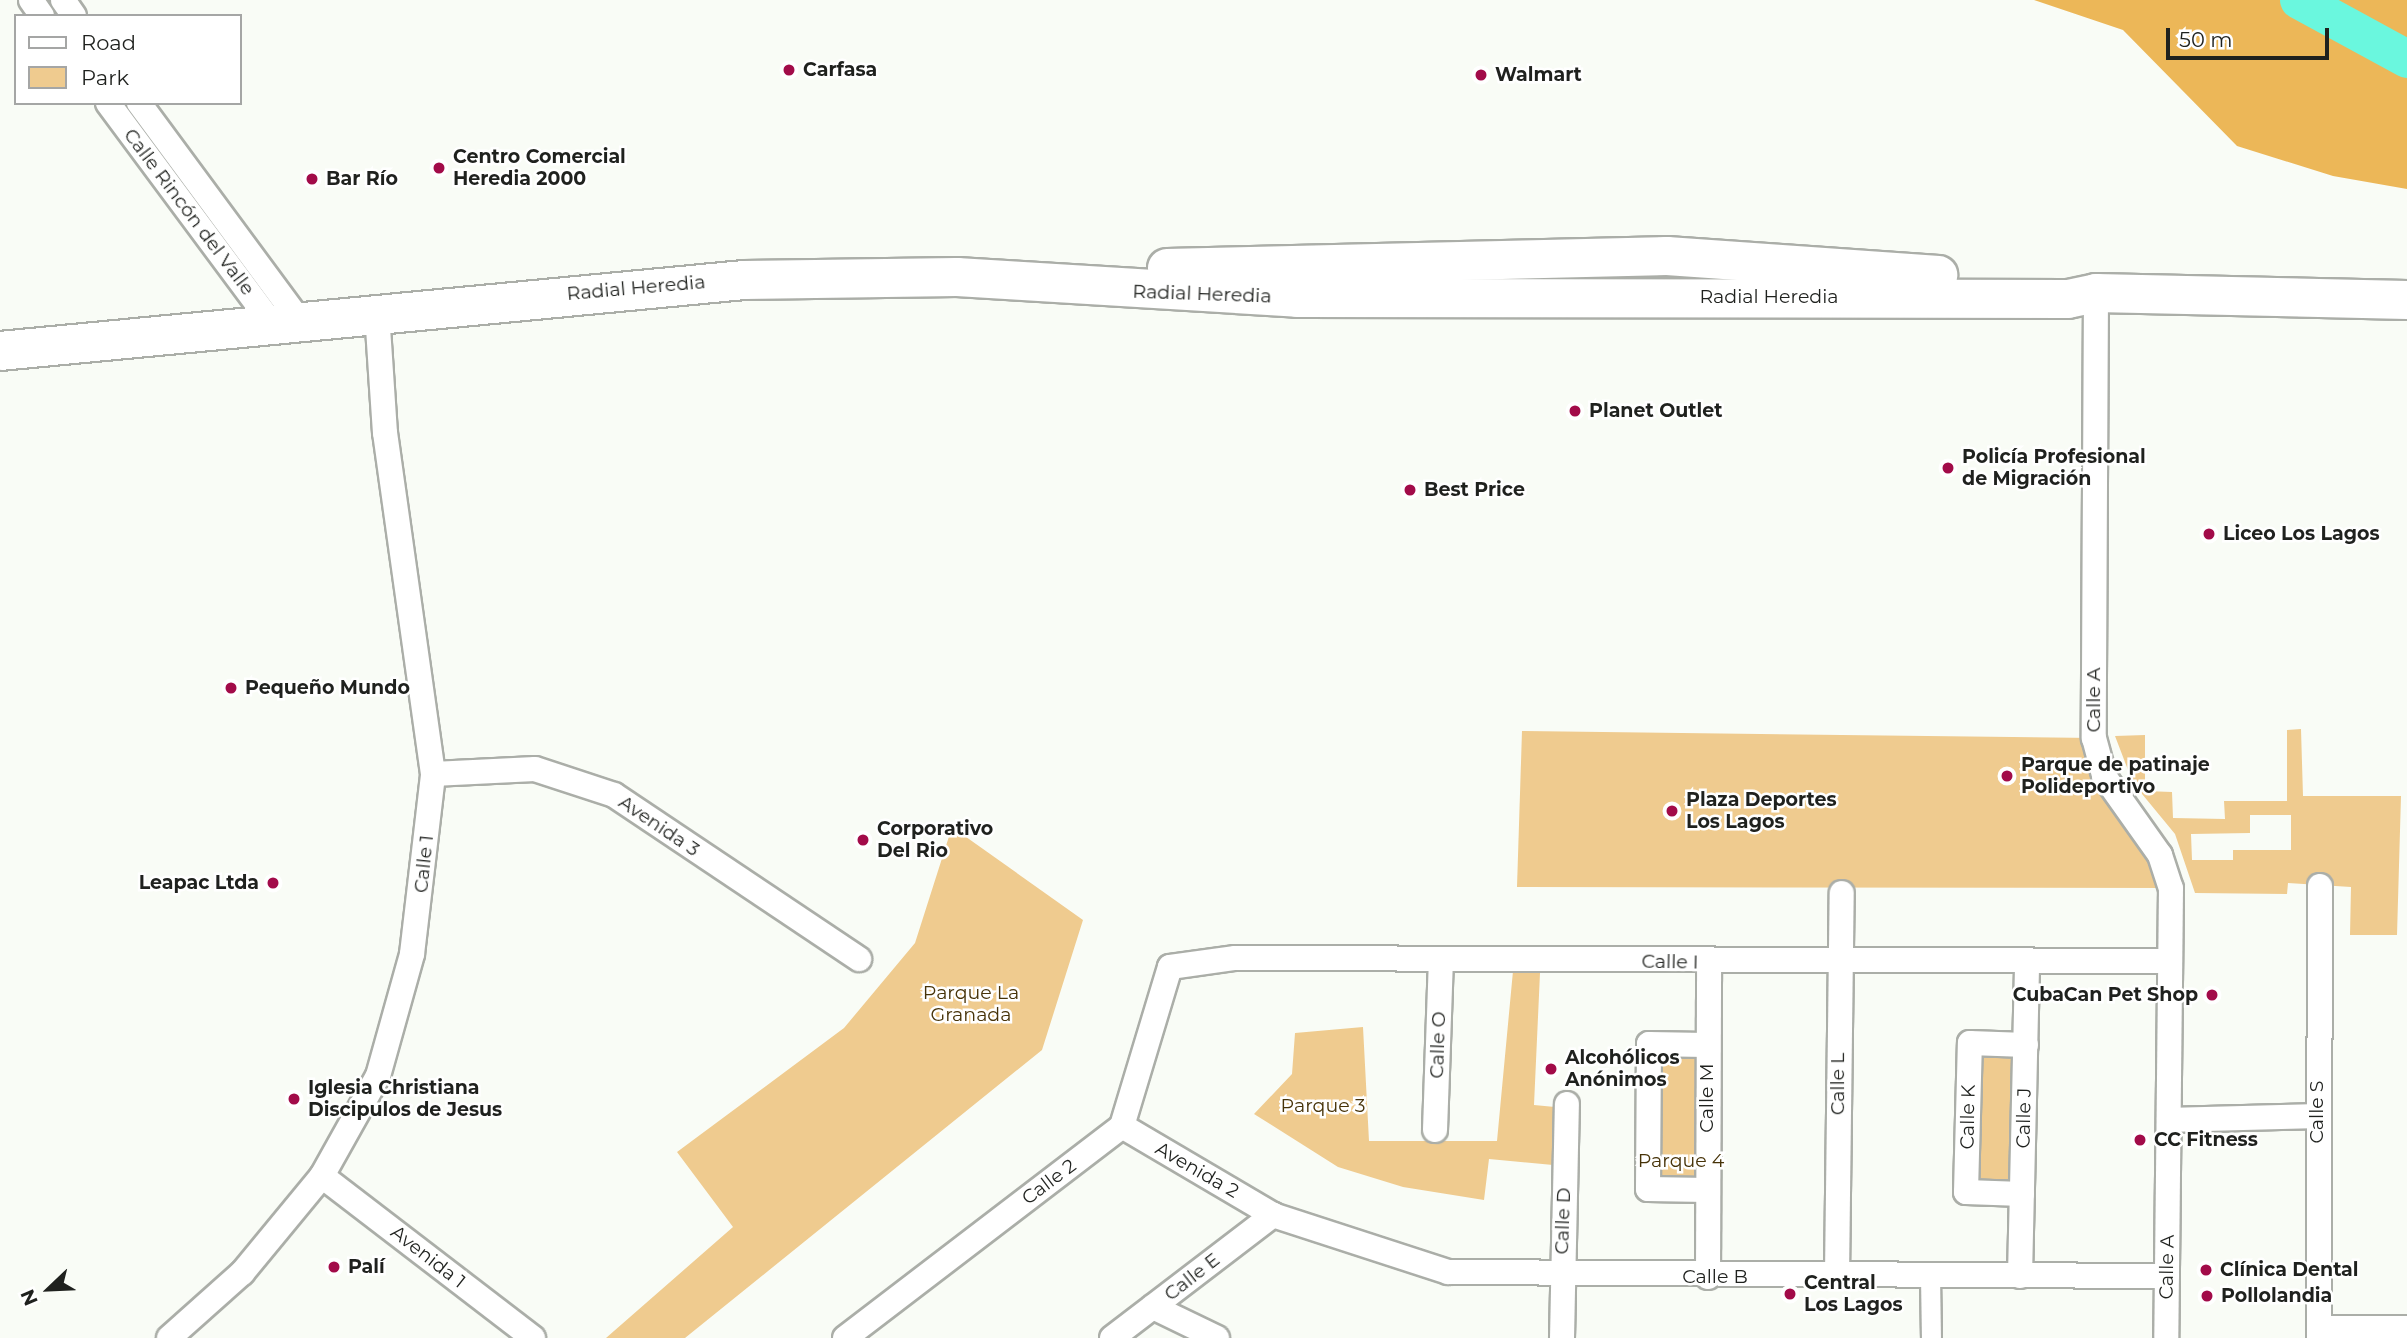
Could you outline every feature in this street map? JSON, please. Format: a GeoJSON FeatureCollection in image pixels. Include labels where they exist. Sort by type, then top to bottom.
{"type":"FeatureCollection","features":[{"type":"Feature","properties":{"kind":"main road"},"geometry":{"type":"LineString","coordinates":[[1297,298],[1473,275],[1638,277],[1658,271],[1667,256]]}},
{"type":"Feature","properties":{"kind":"main road"},"geometry":{"type":"LineString","coordinates":[[1667,256],[1705,278],[1913,285],[2041,299]]}},
{"type":"Feature","properties":{"kind":"main road"},"geometry":{"type":"LineString","coordinates":[[957,276],[1667,256],[2068,284],[2096,293]]}},
{"type":"Feature","properties":{"kind":"main road","name":"Radial Heredia"},"geometry":{"type":"LineString","coordinates":[[0,351],[377,311],[744,280],[957,276],[1297,298],[2041,299],[2096,293],[2407,300]]}},
{"type":"Feature","properties":{"kind":"street","name":"Calle Rincón del Valle"},"geometry":{"type":"LineString","coordinates":[[110,105],[284,320]]}},
{"type":"Feature","properties":{"kind":"street","name":"Calle Rincón del Valle"},"geometry":{"type":"LineString","coordinates":[[140,105],[284,320]]}},
{"type":"Feature","properties":{"kind":"street","name":"Calle A"},"geometry":{"type":"LineString","coordinates":[[2096,293],[2094,738],[2104,776],[2160,855],[2171,888],[2166,1338]]}},
{"type":"Feature","properties":{"kind":"street","name":"Calle 1"},"geometry":{"type":"LineString","coordinates":[[169,1338],[242,1273],[322,1176],[378,1076],[412,954],[433,774],[385,433],[377,311]]}},
{"type":"Feature","properties":{"kind":"street","name":"Avenida 3"},"geometry":{"type":"LineString","coordinates":[[433,774],[535,769],[614,795],[859,959]]}},
{"type":"Feature","properties":{"kind":"street","name":"Calle S"},"geometry":{"type":"LineString","coordinates":[[2319,1333],[2317,1115],[2320,886]]}},
{"type":"Feature","properties":{"kind":"street","name":"Calle L"},"geometry":{"type":"LineString","coordinates":[[1837,1276],[1839,960],[1842,893]]}},
{"type":"Feature","properties":{"kind":"street","name":"Calle I"},"geometry":{"type":"LineString","coordinates":[[1122,1126],[1170,967],[1235,958],[1709,962],[2170,961]]}},
{"type":"Feature","properties":{"kind":"street","name":"Calle O"},"geometry":{"type":"LineString","coordinates":[[1436,1130],[1441,960]]}},
{"type":"Feature","properties":{"kind":"street","name":"Calle J"},"geometry":{"type":"LineString","coordinates":[[2020,1276],[2027,960]]}},
{"type":"Feature","properties":{"kind":"street","name":"Calle M"},"geometry":{"type":"LineString","coordinates":[[1708,1277],[1706,1045],[1709,962]]}},
{"type":"Feature","properties":{"kind":"street","name":"Calle K"},"geometry":{"type":"LineString","coordinates":[[2022,1194],[1966,1192],[1970,1043],[2026,1045]]}},
{"type":"Feature","properties":{"kind":"street"},"geometry":{"type":"LineString","coordinates":[[1706,1045],[1649,1044],[1648,1189],[1707,1190]]}},
{"type":"Feature","properties":{"kind":"street","name":"Calle D"},"geometry":{"type":"LineString","coordinates":[[1562,1338],[1567,1104]]}},
{"type":"Feature","properties":{"kind":"street"},"geometry":{"type":"LineString","coordinates":[[2169,1120],[2317,1115]]}},
{"type":"Feature","properties":{"kind":"street","name":"Avenida 2"},"geometry":{"type":"LineString","coordinates":[[1122,1126],[1273,1215]]}},
{"type":"Feature","properties":{"kind":"street","name":"Calle 2"},"geometry":{"type":"LineString","coordinates":[[845,1338],[1122,1126]]}},
{"type":"Feature","properties":{"kind":"street","name":"Avenida 1"},"geometry":{"type":"LineString","coordinates":[[322,1176],[533,1338]]}},
{"type":"Feature","properties":{"kind":"street","name":"Calle B"},"geometry":{"type":"LineString","coordinates":[[1273,1215],[1448,1272],[1708,1277],[2167,1276]]}},
{"type":"Feature","properties":{"kind":"street","name":"Calle E"},"geometry":{"type":"LineString","coordinates":[[1112,1338],[1273,1215]]}},
{"type":"Feature","properties":{"kind":"street"},"geometry":{"type":"LineString","coordinates":[[1930,1276],[1931,1338]]}},
{"type":"Feature","properties":{"kind":"street"},"geometry":{"type":"LineString","coordinates":[[1153,1307],[1217,1338]]}},
{"type":"Feature","properties":{"kind":"street"},"geometry":{"type":"LineString","coordinates":[[2319,1333],[2407,1328]]}},
{"type":"Feature","properties":{"kind":"green space"},"geometry":{"type":"Polygon","coordinates":[[[2301,729],[2303,796],[2401,796],[2397,935],[2350,935],[2351,887],[2288,883],[2287,894],[2195,893],[2175,834],[2133,783],[2115,736],[2145,735],[2145,791],[2172,792],[2173,818],[2225,819],[2224,801],[2287,801],[2287,730],[2301,729]],[[2250,815],[2250,833],[2191,834],[2192,860],[2233,860],[2233,850],[2291,850],[2291,815],[2250,815]]]}},
{"type":"Feature","properties":{"kind":"green space"},"geometry":{"type":"Polygon","coordinates":[[[1522,731],[2094,738],[2171,888],[1517,887],[1522,731]]]}},
{"type":"Feature","properties":{"kind":"green space","name":"Parque La Granada"},"geometry":{"type":"Polygon","coordinates":[[[952,827],[1083,920],[1042,1050],[685,1338],[606,1338],[733,1227],[677,1152],[844,1028],[915,943],[952,827]]]}},
{"type":"Feature","properties":{"kind":"green space","name":"Parque 3"},"geometry":{"type":"Polygon","coordinates":[[[1513,971],[1540,973],[1534,1105],[1555,1107],[1553,1165],[1489,1159],[1484,1200],[1403,1187],[1338,1167],[1254,1114],[1292,1074],[1295,1033],[1363,1027],[1369,1141],[1497,1141],[1513,971]]]}},
{"type":"Feature","properties":{"kind":"green space","name":"Parque 4"},"geometry":{"type":"Polygon","coordinates":[[[1657,1051],[1705,1051],[1707,1190],[1652,1186],[1657,1051]]]}},
{"type":"Feature","properties":{"kind":"green space"},"geometry":{"type":"Polygon","coordinates":[[[1975,1055],[2013,1056],[2009,1183],[1971,1182],[1975,1055]]]}},
{"type":"Feature","properties":{"kind":"shaded area"},"geometry":{"type":"Polygon","coordinates":[[[2034,0],[2407,0],[2407,189],[2333,176],[2237,146],[2123,30],[2034,0]]]}},
{"type":"Feature","properties":{"kind":"waterway"},"geometry":{"type":"LineString","coordinates":[[2299,0],[2407,59]]}},
{"type":"Feature","properties":{"kind":"place","name":"Carfasa"},"geometry":{"type":"Point","coordinates":[789,70]}},
{"type":"Feature","properties":{"kind":"place","name":"Walmart"},"geometry":{"type":"Point","coordinates":[1481,75]}},
{"type":"Feature","properties":{"kind":"place","name":"Centro Comercial Heredia 2000"},"geometry":{"type":"Point","coordinates":[439,168]}},
{"type":"Feature","properties":{"kind":"place","name":"Bar Río"},"geometry":{"type":"Point","coordinates":[312,179]}},
{"type":"Feature","properties":{"kind":"place","name":"Planet Outlet"},"geometry":{"type":"Point","coordinates":[1575,411]}},
{"type":"Feature","properties":{"kind":"place","name":"Policía Profesional de Migración"},"geometry":{"type":"Point","coordinates":[1948,468]}},
{"type":"Feature","properties":{"kind":"place","name":"Best Price"},"geometry":{"type":"Point","coordinates":[1410,490]}},
{"type":"Feature","properties":{"kind":"place","name":"Liceo Los Lagos"},"geometry":{"type":"Point","coordinates":[2209,534]}},
{"type":"Feature","properties":{"kind":"place","name":"Pequeño Mundo"},"geometry":{"type":"Point","coordinates":[231,688]}},
{"type":"Feature","properties":{"kind":"place","name":"Parque de patinaje Polideportivo"},"geometry":{"type":"Point","coordinates":[2007,776]}},
{"type":"Feature","properties":{"kind":"place","name":"Plaza Deportes Los Lagos"},"geometry":{"type":"Point","coordinates":[1672,811]}},
{"type":"Feature","properties":{"kind":"place","name":"Corporativo Del Rio"},"geometry":{"type":"Point","coordinates":[863,840]}},
{"type":"Feature","properties":{"kind":"place","name":"Leapac Ltda"},"geometry":{"type":"Point","coordinates":[273,883]}},
{"type":"Feature","properties":{"kind":"place","name":"CubaCan Pet Shop"},"geometry":{"type":"Point","coordinates":[2212,995]}},
{"type":"Feature","properties":{"kind":"place","name":"Alcohólicos Anónimos"},"geometry":{"type":"Point","coordinates":[1551,1069]}},
{"type":"Feature","properties":{"kind":"place","name":"Iglesia Christiana Discipulos de Jesus"},"geometry":{"type":"Point","coordinates":[294,1099]}},
{"type":"Feature","properties":{"kind":"place","name":"CC Fitness"},"geometry":{"type":"Point","coordinates":[2140,1140]}},
{"type":"Feature","properties":{"kind":"place","name":"Palí"},"geometry":{"type":"Point","coordinates":[334,1267]}},
{"type":"Feature","properties":{"kind":"place","name":"Clínica Dental"},"geometry":{"type":"Point","coordinates":[2206,1270]}},
{"type":"Feature","properties":{"kind":"place","name":"Central Los Lagos"},"geometry":{"type":"Point","coordinates":[1790,1294]}},
{"type":"Feature","properties":{"kind":"place","name":"Pollolandia"},"geometry":{"type":"Point","coordinates":[2207,1296]}}]}
